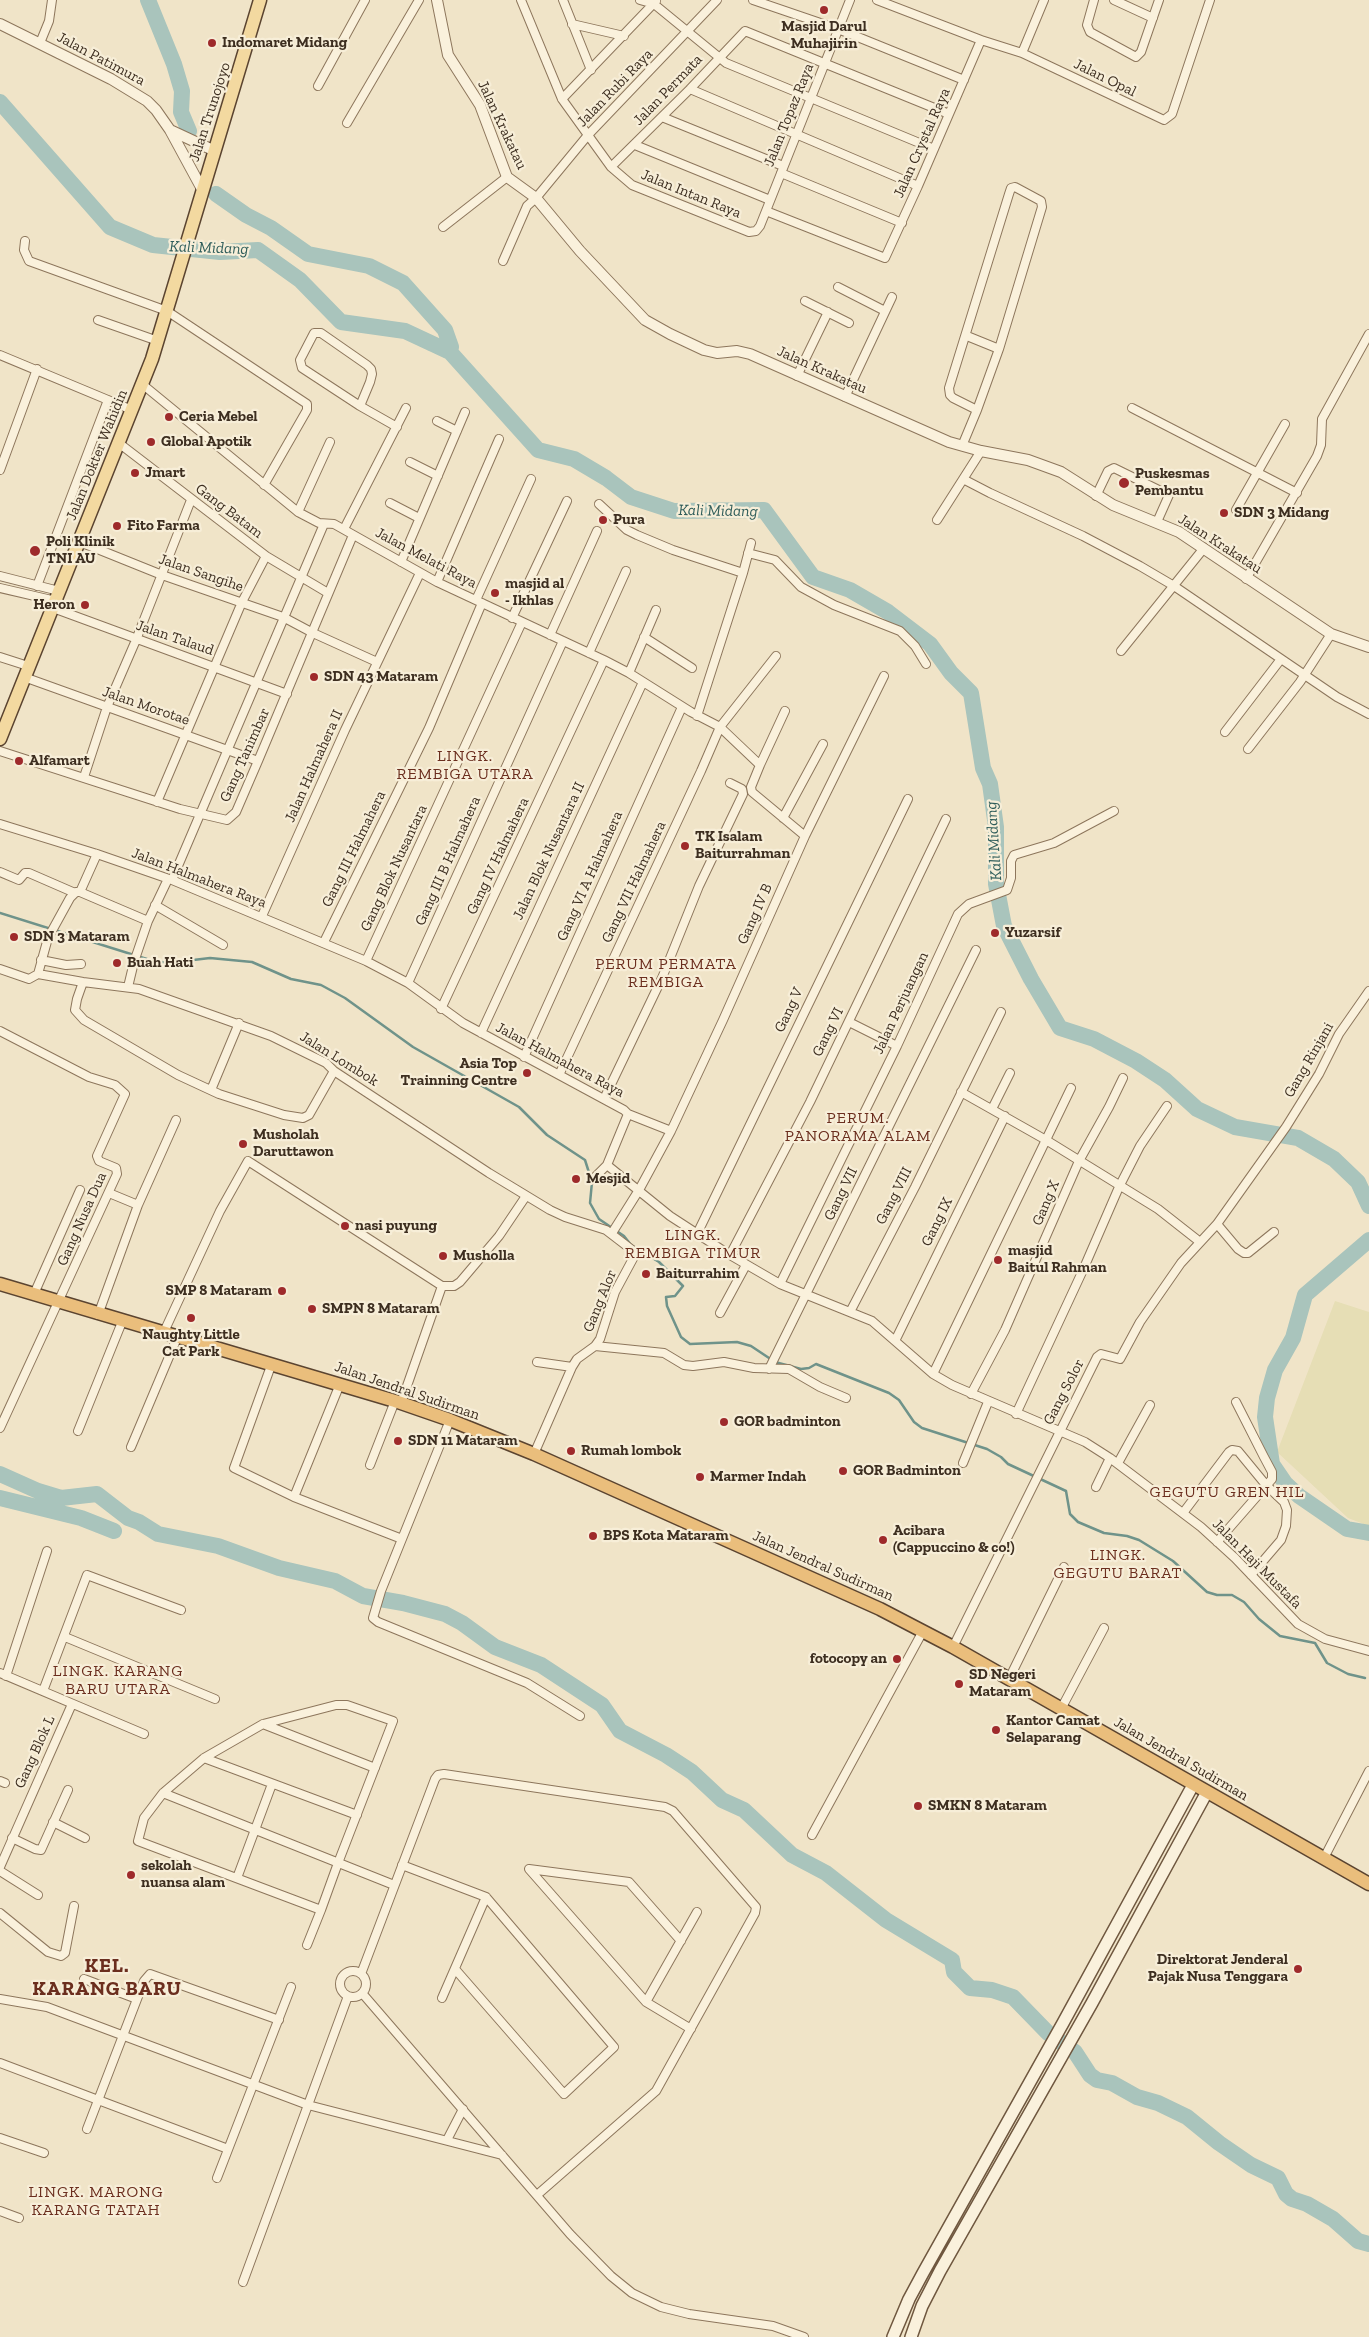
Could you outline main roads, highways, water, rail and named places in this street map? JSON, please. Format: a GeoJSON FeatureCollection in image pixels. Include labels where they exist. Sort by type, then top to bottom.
{"type":"FeatureCollection","features":[{"type":"Feature","properties":{"kind":"highway","name":"Jalan Jendral Sudirman"},"geometry":{"type":"LineString","coordinates":[[0,1284],[98,1315],[272,1363],[398,1402],[450,1420],[534,1454],[871,1605],[923,1631],[1369,1884]]}},
{"type":"Feature","properties":{"kind":"main road","name":"Jalan Trunojoyo"},"geometry":{"type":"LineString","coordinates":[[188,234],[260,0]]}},
{"type":"Feature","properties":{"kind":"main road","name":"Jalan Dokter Wahidin"},"geometry":{"type":"LineString","coordinates":[[0,739],[3,723],[120,444],[158,341],[188,234]]}},
{"type":"Feature","properties":{"kind":"main road"},"geometry":{"type":"LineString","coordinates":[[893,2337],[909,2299],[923,2273],[1046,2055],[1193,1785]]}},
{"type":"Feature","properties":{"kind":"main road"},"geometry":{"type":"LineString","coordinates":[[911,2337],[922,2306],[940,2271],[1058,2063],[1207,1792]]}},
{"type":"Feature","properties":{"kind":"waterway"},"geometry":{"type":"LineString","coordinates":[[148,0],[174,64],[182,91],[181,112],[189,131]]}},
{"type":"Feature","properties":{"kind":"waterway","name":"Kali Midang"},"geometry":{"type":"LineString","coordinates":[[0,102],[110,227],[153,245],[220,252],[258,250],[300,280],[341,322],[405,331],[450,352],[538,450],[574,459],[606,478],[631,497],[674,511],[764,510],[813,577],[850,590],[888,612],[930,644],[951,673],[971,693],[983,768],[990,784],[996,827],[996,884],[1004,926],[1031,979],[1060,1028],[1094,1039],[1136,1061],[1165,1080],[1197,1109],[1235,1127],[1298,1138],[1334,1159],[1358,1182],[1369,1206]]}},
{"type":"Feature","properties":{"kind":"waterway"},"geometry":{"type":"LineString","coordinates":[[216,194],[246,215],[271,228],[308,254],[369,266],[403,283],[445,330],[451,347],[450,352]]}},
{"type":"Feature","properties":{"kind":"waterway"},"geometry":{"type":"LineString","coordinates":[[0,913],[150,960],[168,963],[210,958],[252,962],[291,979],[321,985],[345,998],[413,1047],[519,1107],[547,1135],[585,1160],[592,1182],[590,1203],[599,1219],[624,1236],[631,1245],[659,1262],[683,1286],[675,1296],[666,1297],[667,1306],[681,1337],[690,1344],[737,1342],[751,1346],[775,1362],[801,1369],[809,1368],[816,1364],[889,1393],[899,1400],[914,1422],[922,1428],[987,1449],[1001,1457],[1008,1464],[1066,1491],[1070,1514],[1078,1522],[1104,1533],[1127,1536],[1139,1540],[1173,1561],[1207,1592],[1217,1595],[1232,1595],[1244,1602],[1259,1619],[1280,1636],[1315,1643],[1327,1663],[1348,1674],[1365,1678]]}},
{"type":"Feature","properties":{"kind":"waterway","name":"Kali Midang"},"geometry":{"type":"LineString","coordinates":[[1369,1240],[1305,1295],[1293,1338],[1275,1370],[1267,1398],[1265,1417],[1272,1464],[1285,1483],[1299,1496],[1347,1529],[1369,1533]]}},
{"type":"Feature","properties":{"kind":"waterway"},"geometry":{"type":"LineString","coordinates":[[0,1474],[38,1491],[61,1498],[97,1494],[128,1518],[139,1522],[158,1534],[218,1546],[279,1568],[335,1581],[363,1596],[403,1603],[445,1614],[462,1623],[495,1647],[541,1665],[602,1705],[620,1731],[666,1755],[692,1772],[722,1800],[744,1810],[792,1855],[826,1873],[886,1920],[952,1960],[954,1972],[970,1988],[992,1990],[1013,1997],[1048,2033],[1075,2052],[1090,2075],[1097,2080],[1112,2083],[1137,2097],[1158,2103],[1187,2117],[1219,2143],[1251,2165],[1278,2178],[1286,2194],[1292,2199],[1307,2204],[1333,2219],[1358,2241],[1369,2244]]}},
{"type":"Feature","properties":{"kind":"waterway"},"geometry":{"type":"LineString","coordinates":[[0,1498],[81,1518],[114,1531]]}},
{"type":"Feature","properties":{"kind":"place","name":"Masjid Darul Muhajirin"},"geometry":{"type":"Point","coordinates":[824,10]}},
{"type":"Feature","properties":{"kind":"place","name":"Indomaret Midang"},"geometry":{"type":"Point","coordinates":[212,43]}},
{"type":"Feature","properties":{"kind":"place","name":"Ceria Mebel"},"geometry":{"type":"Point","coordinates":[169,417]}},
{"type":"Feature","properties":{"kind":"place","name":"Global Apotik"},"geometry":{"type":"Point","coordinates":[151,442]}},
{"type":"Feature","properties":{"kind":"place","name":"Jmart"},"geometry":{"type":"Point","coordinates":[135,473]}},
{"type":"Feature","properties":{"kind":"place","name":"Puskesmas Pembantu"},"geometry":{"type":"Point","coordinates":[1124,483]}},
{"type":"Feature","properties":{"kind":"place","name":"SDN 3 Midang"},"geometry":{"type":"Point","coordinates":[1224,513]}},
{"type":"Feature","properties":{"kind":"place","name":"Pura"},"geometry":{"type":"Point","coordinates":[603,520]}},
{"type":"Feature","properties":{"kind":"place","name":"Fito Farma"},"geometry":{"type":"Point","coordinates":[117,526]}},
{"type":"Feature","properties":{"kind":"place","name":"Poli Klinik TNI AU"},"geometry":{"type":"Point","coordinates":[35,551]}},
{"type":"Feature","properties":{"kind":"place","name":"masjid al - Ikhlas"},"geometry":{"type":"Point","coordinates":[495,593]}},
{"type":"Feature","properties":{"kind":"place","name":"Heron"},"geometry":{"type":"Point","coordinates":[85,605]}},
{"type":"Feature","properties":{"kind":"place","name":"SDN 43 Mataram"},"geometry":{"type":"Point","coordinates":[314,677]}},
{"type":"Feature","properties":{"kind":"place","name":"Alfamart"},"geometry":{"type":"Point","coordinates":[19,761]}},
{"type":"Feature","properties":{"kind":"place","name":"TK Isalam Baiturrahman"},"geometry":{"type":"Point","coordinates":[685,846]}},
{"type":"Feature","properties":{"kind":"place","name":"Yuzarsif"},"geometry":{"type":"Point","coordinates":[995,933]}},
{"type":"Feature","properties":{"kind":"place","name":"SDN 3 Mataram"},"geometry":{"type":"Point","coordinates":[14,937]}},
{"type":"Feature","properties":{"kind":"place","name":"Buah Hati"},"geometry":{"type":"Point","coordinates":[117,963]}},
{"type":"Feature","properties":{"kind":"place","name":"Asia Top Trainning Centre"},"geometry":{"type":"Point","coordinates":[527,1073]}},
{"type":"Feature","properties":{"kind":"place","name":"Musholah Daruttawon"},"geometry":{"type":"Point","coordinates":[243,1144]}},
{"type":"Feature","properties":{"kind":"place","name":"Mesjid"},"geometry":{"type":"Point","coordinates":[576,1179]}},
{"type":"Feature","properties":{"kind":"place","name":"nasi puyung"},"geometry":{"type":"Point","coordinates":[345,1226]}},
{"type":"Feature","properties":{"kind":"place","name":"Musholla"},"geometry":{"type":"Point","coordinates":[443,1256]}},
{"type":"Feature","properties":{"kind":"place","name":"masjid Baitul Rahman"},"geometry":{"type":"Point","coordinates":[998,1260]}},
{"type":"Feature","properties":{"kind":"place","name":"Baiturrahim"},"geometry":{"type":"Point","coordinates":[646,1274]}},
{"type":"Feature","properties":{"kind":"place","name":"SMP 8 Mataram"},"geometry":{"type":"Point","coordinates":[282,1291]}},
{"type":"Feature","properties":{"kind":"place","name":"SMPN 8 Mataram"},"geometry":{"type":"Point","coordinates":[312,1309]}},
{"type":"Feature","properties":{"kind":"place","name":"Naughty Little Cat Park"},"geometry":{"type":"Point","coordinates":[191,1318]}},
{"type":"Feature","properties":{"kind":"place","name":"GOR badminton"},"geometry":{"type":"Point","coordinates":[724,1422]}},
{"type":"Feature","properties":{"kind":"place","name":"SDN 11 Mataram"},"geometry":{"type":"Point","coordinates":[398,1441]}},
{"type":"Feature","properties":{"kind":"place","name":"Rumah lombok"},"geometry":{"type":"Point","coordinates":[571,1451]}},
{"type":"Feature","properties":{"kind":"place","name":"GOR Badminton"},"geometry":{"type":"Point","coordinates":[843,1471]}},
{"type":"Feature","properties":{"kind":"place","name":"Marmer Indah"},"geometry":{"type":"Point","coordinates":[700,1477]}},
{"type":"Feature","properties":{"kind":"place","name":"BPS Kota Mataram"},"geometry":{"type":"Point","coordinates":[593,1536]}},
{"type":"Feature","properties":{"kind":"place","name":"Acibara (Cappuccino & co!)"},"geometry":{"type":"Point","coordinates":[883,1540]}},
{"type":"Feature","properties":{"kind":"place","name":"fotocopy an"},"geometry":{"type":"Point","coordinates":[897,1659]}},
{"type":"Feature","properties":{"kind":"place","name":"SD Negeri Mataram"},"geometry":{"type":"Point","coordinates":[959,1684]}},
{"type":"Feature","properties":{"kind":"place","name":"Kantor Camat Selaparang"},"geometry":{"type":"Point","coordinates":[996,1730]}},
{"type":"Feature","properties":{"kind":"place","name":"SMKN 8 Mataram"},"geometry":{"type":"Point","coordinates":[918,1806]}},
{"type":"Feature","properties":{"kind":"place","name":"sekolah nuansa alam"},"geometry":{"type":"Point","coordinates":[131,1875]}},
{"type":"Feature","properties":{"kind":"place","name":"Direktorat Jenderal Pajak Nusa Tenggara"},"geometry":{"type":"Point","coordinates":[1298,1969]}},
{"type":"Feature","properties":{"kind":"district","name":"LINGK. REMBIGA UTARA"},"geometry":{"type":"Point","coordinates":[465,765]}},
{"type":"Feature","properties":{"kind":"district","name":"PERUM PERMATA REMBIGA"},"geometry":{"type":"Point","coordinates":[666,973]}},
{"type":"Feature","properties":{"kind":"district","name":"PERUM. PANORAMA ALAM"},"geometry":{"type":"Point","coordinates":[858,1127]}},
{"type":"Feature","properties":{"kind":"district","name":"LINGK. REMBIGA TIMUR"},"geometry":{"type":"Point","coordinates":[693,1244]}},
{"type":"Feature","properties":{"kind":"district","name":"GEGUTU GREN HIL"},"geometry":{"type":"Point","coordinates":[1227,1492]}},
{"type":"Feature","properties":{"kind":"district","name":"LINGK. GEGUTU BARAT"},"geometry":{"type":"Point","coordinates":[1118,1564]}},
{"type":"Feature","properties":{"kind":"district","name":"LINGK. KARANG BARU UTARA"},"geometry":{"type":"Point","coordinates":[118,1680]}},
{"type":"Feature","properties":{"kind":"district","name":"KEL. KARANG BARU"},"geometry":{"type":"Point","coordinates":[107,1978]}},
{"type":"Feature","properties":{"kind":"district","name":"LINGK. MARONG KARANG TATAH"},"geometry":{"type":"Point","coordinates":[96,2201]}}]}
